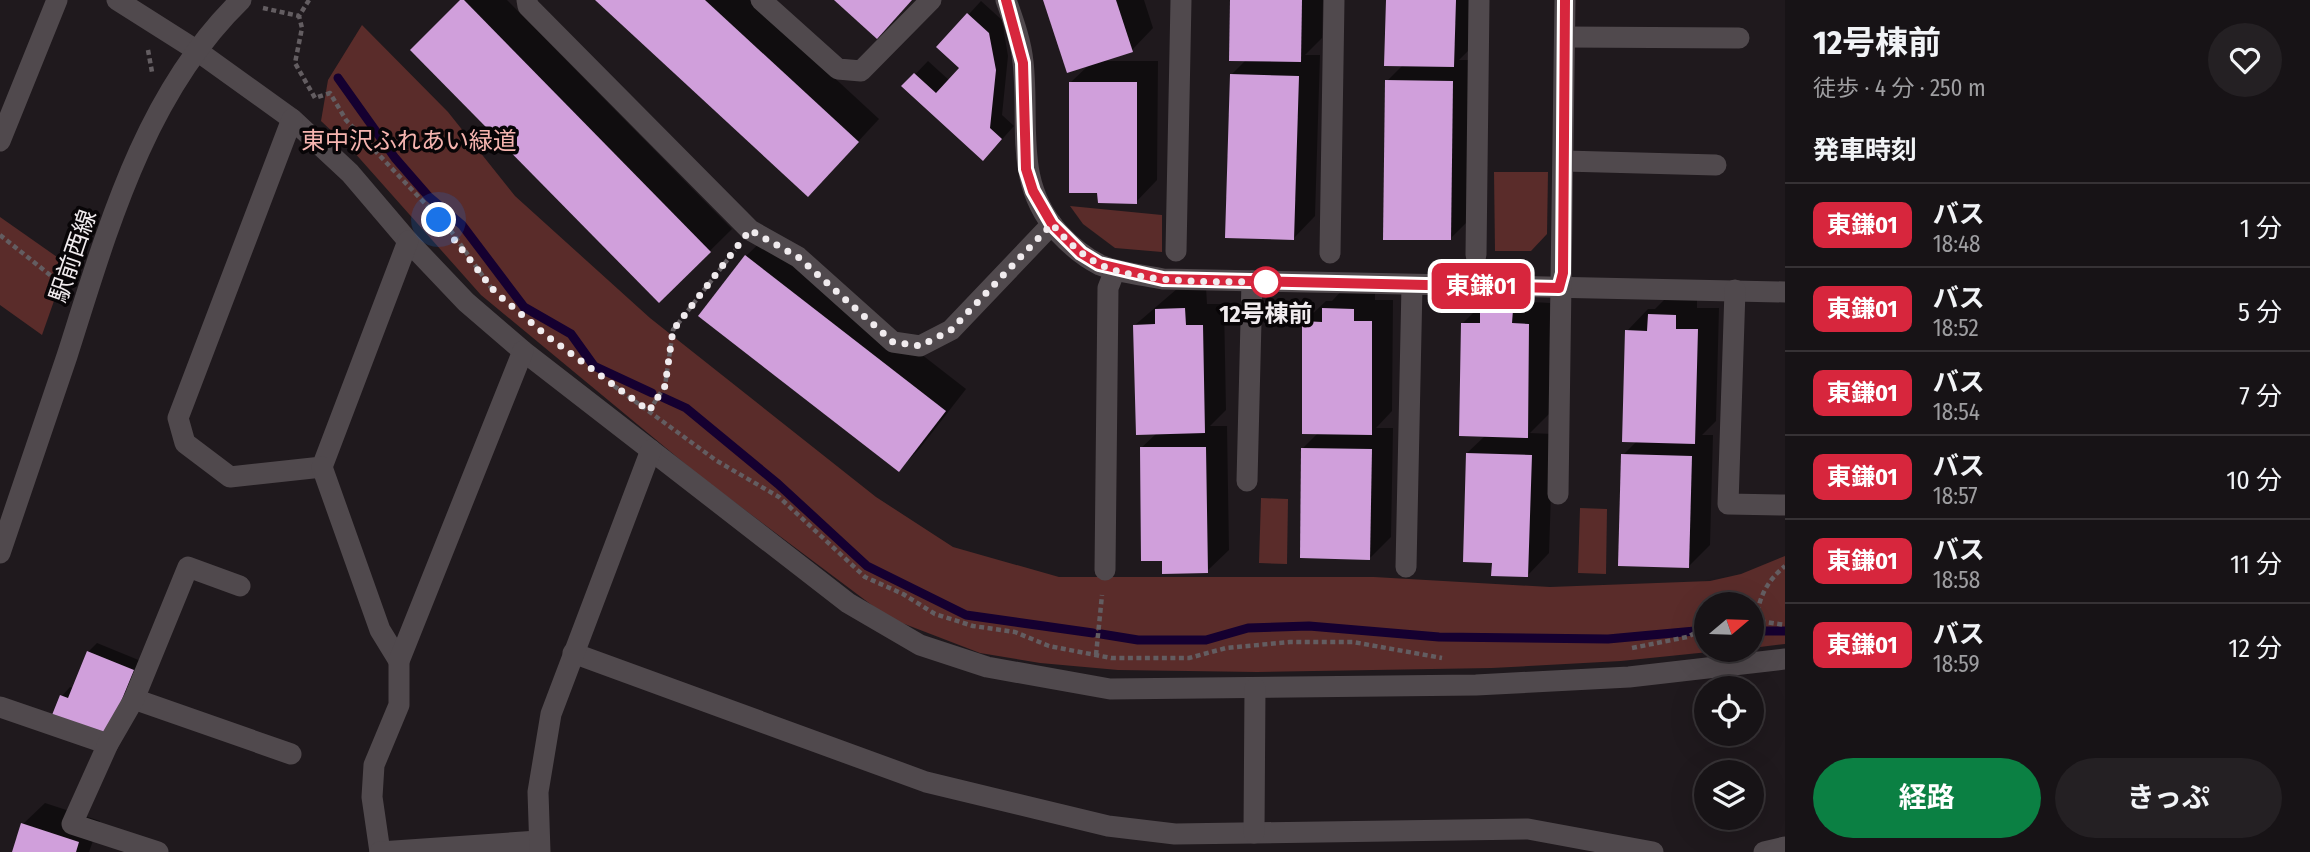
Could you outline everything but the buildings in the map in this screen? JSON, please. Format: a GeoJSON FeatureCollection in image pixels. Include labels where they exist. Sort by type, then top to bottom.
{"type":"FeatureCollection","features":[{"type":"Feature","properties":{"kind":"street"},"geometry":{"type":"LineString","coordinates":[[0,141],[57,0]]}},
{"type":"Feature","properties":{"kind":"street"},"geometry":{"type":"LineString","coordinates":[[117,0],[196,50],[292,119],[349,173],[466,302],[523,351],[848,603],[920,645],[987,667],[1110,689],[1476,685],[1629,677],[1785,659]]}},
{"type":"Feature","properties":{"kind":"street","name":"駅前西線"},"geometry":{"type":"LineString","coordinates":[[0,553],[8,501],[125,188],[159,108],[196,50],[241,0]]}},
{"type":"Feature","properties":{"kind":"street"},"geometry":{"type":"LineString","coordinates":[[527,0],[528,6],[750,230],[798,257],[893,342],[920,346],[951,330],[1052,224]]}},
{"type":"Feature","properties":{"kind":"street"},"geometry":{"type":"LineString","coordinates":[[761,0],[838,69],[861,71],[931,0]]}},
{"type":"Feature","properties":{"kind":"street"},"geometry":{"type":"LineString","coordinates":[[1006,0],[1023,63],[1026,169],[1041,209],[1081,253],[1115,270],[1163,279],[1785,292]]}},
{"type":"Feature","properties":{"kind":"street"},"geometry":{"type":"LineString","coordinates":[[1176,251],[1181,0]]}},
{"type":"Feature","properties":{"kind":"street"},"geometry":{"type":"LineString","coordinates":[[1330,253],[1334,0]]}},
{"type":"Feature","properties":{"kind":"street"},"geometry":{"type":"LineString","coordinates":[[1476,255],[1479,0]]}},
{"type":"Feature","properties":{"kind":"street"},"geometry":{"type":"LineString","coordinates":[[1558,494],[1559,288],[1563,273],[1564,0]]}},
{"type":"Feature","properties":{"kind":"street"},"geometry":{"type":"LineString","coordinates":[[1565,37],[1739,38]]}},
{"type":"Feature","properties":{"kind":"street"},"geometry":{"type":"LineString","coordinates":[[292,119],[178,418],[185,443],[230,477],[322,467]]}},
{"type":"Feature","properties":{"kind":"street"},"geometry":{"type":"LineString","coordinates":[[1564,161],[1716,165]]}},
{"type":"Feature","properties":{"kind":"street"},"geometry":{"type":"LineString","coordinates":[[399,661],[380,630],[322,467],[408,241]]}},
{"type":"Feature","properties":{"kind":"street"},"geometry":{"type":"LineString","coordinates":[[1105,570],[1108,288],[1115,270]]}},
{"type":"Feature","properties":{"kind":"street"},"geometry":{"type":"LineString","coordinates":[[1247,481],[1252,281]]}},
{"type":"Feature","properties":{"kind":"street"},"geometry":{"type":"LineString","coordinates":[[1406,567],[1412,285]]}},
{"type":"Feature","properties":{"kind":"street"},"geometry":{"type":"LineString","coordinates":[[1735,290],[1728,505],[1785,505]]}},
{"type":"Feature","properties":{"kind":"street"},"geometry":{"type":"LineString","coordinates":[[523,351],[399,661],[398,705],[374,765],[372,797],[380,852],[539,846],[538,792],[551,714],[651,450]]}},
{"type":"Feature","properties":{"kind":"street"},"geometry":{"type":"LineString","coordinates":[[158,852],[72,824],[108,744],[134,699],[188,567],[240,586]]}},
{"type":"Feature","properties":{"kind":"street"},"geometry":{"type":"LineString","coordinates":[[573,653],[926,782],[1108,826],[1175,834],[1528,829],[1653,852]]}},
{"type":"Feature","properties":{"kind":"street"},"geometry":{"type":"LineString","coordinates":[[1254,833],[1255,688]]}},
{"type":"Feature","properties":{"kind":"street"},"geometry":{"type":"LineString","coordinates":[[134,699],[291,754]]}},
{"type":"Feature","properties":{"kind":"street"},"geometry":{"type":"LineString","coordinates":[[0,707],[108,744]]}},
{"type":"Feature","properties":{"kind":"street"},"geometry":{"type":"LineString","coordinates":[[1764,852],[1785,847]]}},
{"type":"Feature","properties":{"kind":"path"},"geometry":{"type":"LineString","coordinates":[[309,0],[299,16],[302,28],[295,63],[315,97],[330,93],[346,120],[451,231],[495,292]]}},
{"type":"Feature","properties":{"kind":"path"},"geometry":{"type":"LineString","coordinates":[[262,8],[299,16]]}},
{"type":"Feature","properties":{"kind":"path"},"geometry":{"type":"LineString","coordinates":[[649,411],[665,386],[673,330],[750,230]]}},
{"type":"Feature","properties":{"kind":"path"},"geometry":{"type":"LineString","coordinates":[[0,235],[69,291]]}},
{"type":"Feature","properties":{"kind":"path"},"geometry":{"type":"LineString","coordinates":[[608,381],[717,461],[779,497],[865,578],[903,594],[935,614],[973,626],[1015,632],[1049,646],[1111,658],[1189,658],[1226,648],[1290,642],[1353,642],[1445,659]]}},
{"type":"Feature","properties":{"kind":"path"},"geometry":{"type":"LineString","coordinates":[[1763,592],[1774,575],[1785,566]]}},
{"type":"Feature","properties":{"kind":"path"},"geometry":{"type":"LineString","coordinates":[[1096,655],[1105,570]]}},
{"type":"Feature","properties":{"kind":"path"},"geometry":{"type":"LineString","coordinates":[[1764,622],[1785,625]]}},
{"type":"Feature","properties":{"kind":"path"},"geometry":{"type":"LineString","coordinates":[[1619,650],[1694,634]]}},
{"type":"Feature","properties":{"kind":"green space","name":"東中沢ふれあい緑道"},"geometry":{"type":"Polygon","coordinates":[[[362,25],[448,112],[515,196],[650,318],[876,497],[953,547],[1059,577],[1374,577],[1550,587],[1710,581],[1741,574],[1785,556],[1785,644],[1764,647],[1764,592],[1694,592],[1694,654],[1621,661],[1492,668],[1257,672],[1118,670],[1040,663],[980,653],[889,618],[701,477],[481,295],[353,151],[321,121],[328,80],[362,25]]]}},
{"type":"Feature","properties":{"kind":"green space"},"geometry":{"type":"Polygon","coordinates":[[[1494,172],[1548,172],[1547,234],[1531,251],[1495,251],[1494,172]]]}},
{"type":"Feature","properties":{"kind":"green space"},"geometry":{"type":"Polygon","coordinates":[[[1070,206],[1162,215],[1162,252],[1115,248],[1083,224],[1070,206]]]}},
{"type":"Feature","properties":{"kind":"green space"},"geometry":{"type":"Polygon","coordinates":[[[0,217],[67,264],[42,335],[0,305],[0,217]]]}},
{"type":"Feature","properties":{"kind":"green space"},"geometry":{"type":"Polygon","coordinates":[[[1261,498],[1288,499],[1287,564],[1259,563],[1261,498]]]}},
{"type":"Feature","properties":{"kind":"green space"},"geometry":{"type":"Polygon","coordinates":[[[1580,508],[1607,509],[1606,574],[1578,573],[1580,508]]]}},
{"type":"Feature","properties":{"kind":"waterway"},"geometry":{"type":"LineString","coordinates":[[338,78],[395,158],[429,197],[462,225],[524,307],[571,334],[594,366],[652,393]]}},
{"type":"Feature","properties":{"kind":"waterway"},"geometry":{"type":"LineString","coordinates":[[662,397],[686,408],[778,484],[867,566],[966,615],[1093,633]]}},
{"type":"Feature","properties":{"kind":"waterway"},"geometry":{"type":"LineString","coordinates":[[1101,634],[1138,640],[1206,640],[1248,628],[1309,626],[1439,637],[1608,639],[1694,631]]}},
{"type":"Feature","properties":{"kind":"waterway"},"geometry":{"type":"LineString","coordinates":[[1764,631],[1785,631]]}},
{"type":"Feature","properties":{"kind":"bus line","name":"東鎌01"},"geometry":{"type":"LineString","coordinates":[[1006,0],[1018,35],[1023,63],[1024,146],[1026,169],[1033,191],[1041,209],[1066,240],[1099,264],[1115,270],[1163,279],[1559,288],[1563,273],[1565,0]]}},
{"type":"Feature","properties":{"kind":"place","name":"12号棟前"},"geometry":{"type":"Point","coordinates":[1266,282]}},
{"type":"Feature","properties":{"kind":"route"},"geometry":{"type":"LineString","coordinates":[[439,220],[451,231],[495,292],[547,336],[649,411],[665,386],[673,330],[750,230],[798,257],[893,342],[920,346],[951,330],[1052,224],[1081,253],[1115,270],[1163,279],[1278,282],[1266,282]]}}]}
